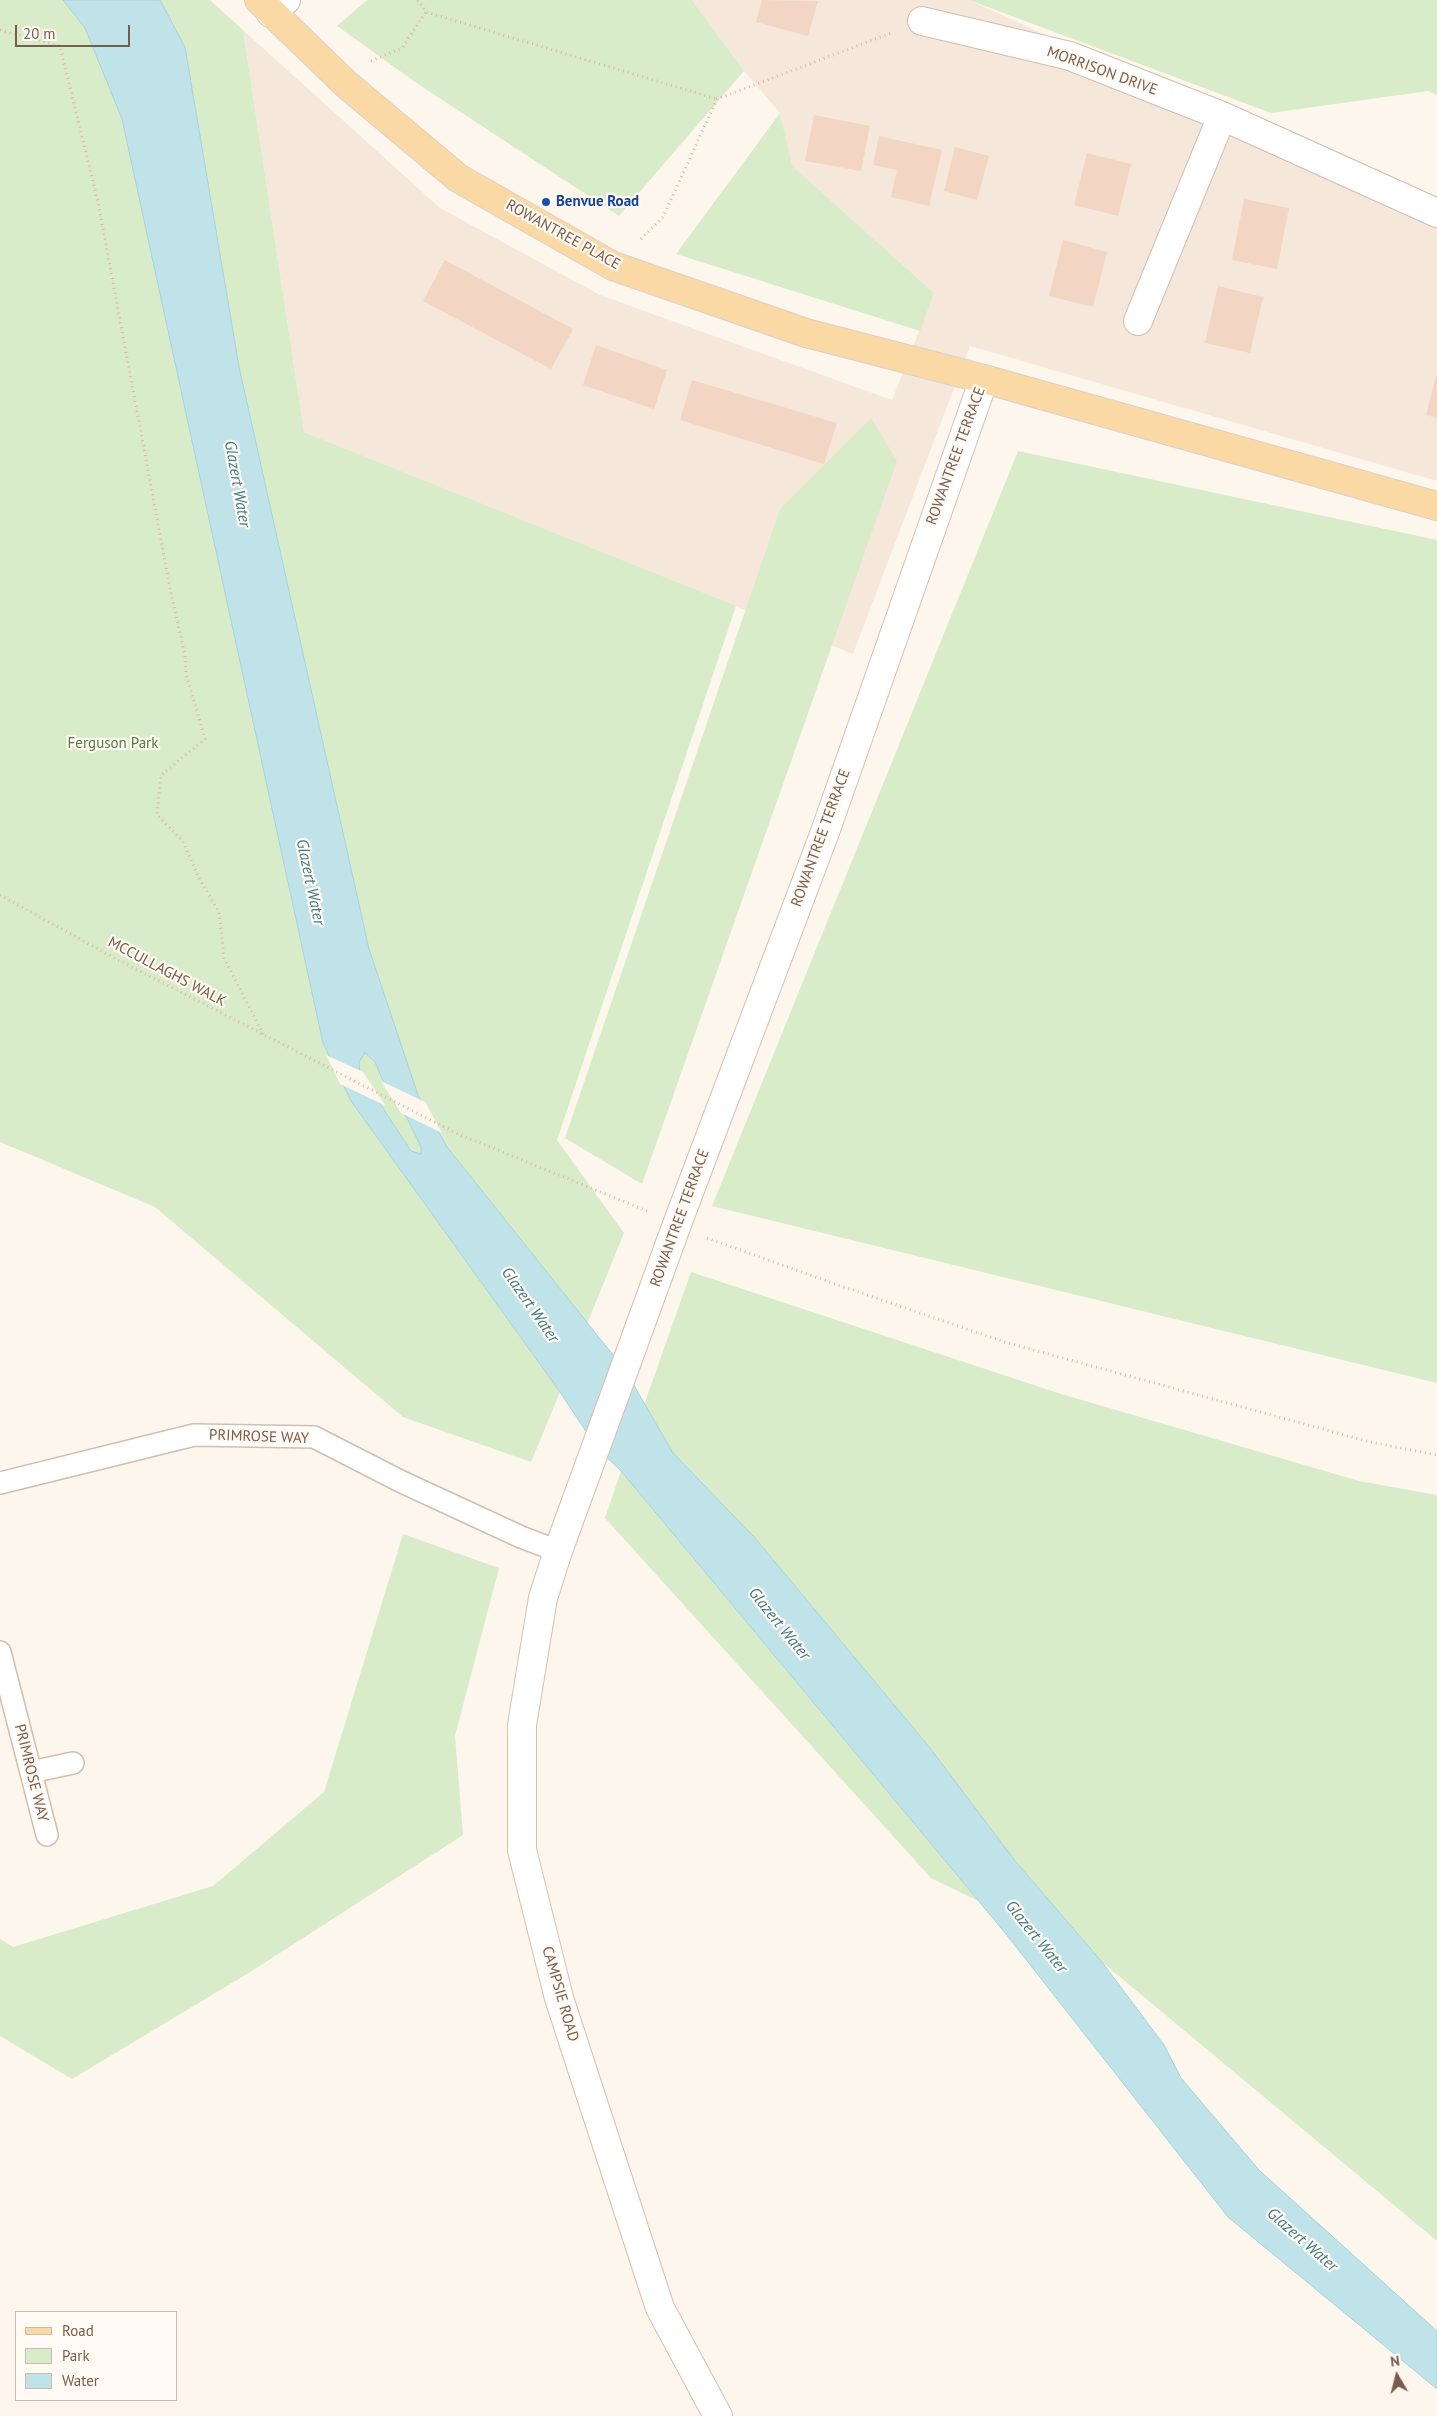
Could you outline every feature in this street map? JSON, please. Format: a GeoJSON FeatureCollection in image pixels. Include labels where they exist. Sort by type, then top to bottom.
{"type":"FeatureCollection","features":[{"type":"Feature","properties":{"kind":"main road","name":"ROWANTREE PLACE"},"geometry":{"type":"LineString","coordinates":[[272,4],[346,84],[458,178],[613,266],[806,333],[984,379],[1437,506]]}},
{"type":"Feature","properties":{"kind":"main road","name":"MORRISON DRIVE"},"geometry":{"type":"LineString","coordinates":[[922,21],[1070,56],[1222,116],[1437,213]]}},
{"type":"Feature","properties":{"kind":"main road"},"geometry":{"type":"LineString","coordinates":[[1138,322],[1222,116]]}},
{"type":"Feature","properties":{"kind":"main road","name":"ROWANTREE TERRACE"},"geometry":{"type":"LineString","coordinates":[[589,1467],[676,1227],[825,832],[984,379]]}},
{"type":"Feature","properties":{"kind":"main road","name":"CAMPSIE ROAD"},"geometry":{"type":"LineString","coordinates":[[589,1467],[543,1598],[522,1724],[522,1850],[559,1998],[660,2308],[718,2416]]}},
{"type":"Feature","properties":{"kind":"lane","name":"PRIMROSE WAY"},"geometry":{"type":"LineString","coordinates":[[0,1483],[194,1435],[314,1437],[409,1486],[521,1537],[558,1551]]}},
{"type":"Feature","properties":{"kind":"lane","name":"PRIMROSE WAY"},"geometry":{"type":"LineString","coordinates":[[0,1652],[47,1835]]}},
{"type":"Feature","properties":{"kind":"lane"},"geometry":{"type":"LineString","coordinates":[[31,1772],[74,1763]]}},
{"type":"Feature","properties":{"kind":"path"},"geometry":{"type":"LineString","coordinates":[[418,0],[426,12],[717,99],[922,21]]}},
{"type":"Feature","properties":{"kind":"path"},"geometry":{"type":"LineString","coordinates":[[367,64],[373,59],[402,48],[426,12]]}},
{"type":"Feature","properties":{"kind":"path"},"geometry":{"type":"LineString","coordinates":[[0,30],[60,46],[98,202],[170,588],[185,656],[186,673],[205,739],[161,776],[157,816],[182,840],[199,878],[219,912],[224,958],[263,1035]]}},
{"type":"Feature","properties":{"kind":"path"},"geometry":{"type":"LineString","coordinates":[[613,266],[663,217],[717,99]]}},
{"type":"Feature","properties":{"kind":"path","name":"MCCULLAGHS WALK"},"geometry":{"type":"LineString","coordinates":[[0,894],[118,960],[456,1133],[657,1215],[676,1227],[1008,1343],[1360,1439],[1437,1455]]}},
{"type":"Feature","properties":{"kind":"shaded area"},"geometry":{"type":"Polygon","coordinates":[[[692,0],[969,0],[1437,213],[1437,481],[970,346],[853,654],[304,432],[243,30],[440,208],[600,295],[892,400],[934,293],[791,166],[780,113],[744,71],[692,0]]]}},
{"type":"Feature","properties":{"kind":"green space","name":"Ferguson Park"},"geometry":{"type":"Polygon","coordinates":[[[0,0],[63,0],[85,28],[122,118],[323,1043],[351,1101],[560,1392],[531,1462],[403,1417],[155,1207],[0,1142],[0,0]]]}},
{"type":"Feature","properties":{"kind":"green space"},"geometry":{"type":"Polygon","coordinates":[[[160,0],[210,0],[243,30],[304,432],[736,606],[557,1140],[624,1233],[587,1324],[447,1147],[418,1095],[369,949],[239,367],[185,47],[160,0]]]}},
{"type":"Feature","properties":{"kind":"green space"},"geometry":{"type":"Polygon","coordinates":[[[367,0],[692,0],[744,71],[619,216],[418,84],[337,26],[367,0]]]}},
{"type":"Feature","properties":{"kind":"green space"},"geometry":{"type":"Polygon","coordinates":[[[969,0],[1437,0],[1437,95],[1428,91],[1271,113],[969,0]]]}},
{"type":"Feature","properties":{"kind":"green space"},"geometry":{"type":"Polygon","coordinates":[[[780,113],[792,166],[934,293],[920,331],[676,254],[780,113]]]}},
{"type":"Feature","properties":{"kind":"green space"},"geometry":{"type":"Polygon","coordinates":[[[871,418],[897,461],[642,1184],[565,1138],[780,509],[871,418]]]}},
{"type":"Feature","properties":{"kind":"green space"},"geometry":{"type":"Polygon","coordinates":[[[1018,451],[1437,540],[1437,1383],[712,1206],[1018,451]]]}},
{"type":"Feature","properties":{"kind":"green space"},"geometry":{"type":"Polygon","coordinates":[[[365,1053],[375,1062],[383,1081],[407,1118],[421,1147],[421,1154],[411,1151],[360,1073],[359,1062],[365,1053]]]}},
{"type":"Feature","properties":{"kind":"green space"},"geometry":{"type":"Polygon","coordinates":[[[691,1272],[1058,1393],[1359,1481],[1437,1495],[1437,2241],[1102,1962],[1016,1862],[930,1748],[755,1538],[673,1453],[644,1405],[691,1272]]]}},
{"type":"Feature","properties":{"kind":"green space"},"geometry":{"type":"Polygon","coordinates":[[[621,1471],[978,1901],[931,1878],[605,1518],[621,1471]]]}},
{"type":"Feature","properties":{"kind":"green space"},"geometry":{"type":"Polygon","coordinates":[[[403,1534],[499,1568],[455,1736],[463,1835],[255,1969],[72,2079],[0,2036],[0,1939],[13,1947],[213,1886],[324,1792],[403,1534]]]}},
{"type":"Feature","properties":{"kind":"water","name":"Glazert Water"},"geometry":{"type":"Polygon","coordinates":[[[63,0],[160,0],[185,47],[239,367],[369,949],[418,1095],[447,1147],[625,1370],[673,1453],[755,1538],[930,1748],[1016,1862],[1102,1962],[1164,2045],[1181,2078],[1259,2170],[1437,2331],[1437,2389],[1228,2217],[1006,1934],[621,1471],[597,1448],[560,1392],[351,1101],[323,1043],[122,119],[85,28],[63,0]],[[365,1053],[359,1062],[360,1073],[411,1151],[421,1154],[421,1147],[407,1118],[383,1081],[375,1062],[365,1053]]]}},
{"type":"Feature","properties":{"kind":"pier"},"geometry":{"type":"Polygon","coordinates":[[[326,1055],[363,1072],[386,1106],[340,1084],[326,1055]]]}},
{"type":"Feature","properties":{"kind":"pier"},"geometry":{"type":"Polygon","coordinates":[[[381,1081],[425,1102],[442,1133],[401,1113],[381,1081]]]}},
{"type":"Feature","properties":{"kind":"building"},"geometry":{"type":"Polygon","coordinates":[[[762,0],[818,1],[808,36],[756,22],[762,0]]]}},
{"type":"Feature","properties":{"kind":"building"},"geometry":{"type":"Polygon","coordinates":[[[814,115],[870,126],[861,171],[805,161],[814,115]]]}},
{"type":"Feature","properties":{"kind":"building"},"geometry":{"type":"Polygon","coordinates":[[[879,136],[942,150],[929,206],[891,197],[897,170],[873,165],[879,136]]]}},
{"type":"Feature","properties":{"kind":"building"},"geometry":{"type":"Polygon","coordinates":[[[955,147],[989,156],[977,200],[944,191],[955,147]]]}},
{"type":"Feature","properties":{"kind":"building"},"geometry":{"type":"Polygon","coordinates":[[[1087,153],[1131,164],[1118,216],[1074,205],[1087,153]]]}},
{"type":"Feature","properties":{"kind":"building"},"geometry":{"type":"Polygon","coordinates":[[[1244,199],[1289,208],[1277,269],[1232,260],[1244,199]]]}},
{"type":"Feature","properties":{"kind":"building"},"geometry":{"type":"Polygon","coordinates":[[[1063,240],[1107,252],[1093,307],[1049,296],[1063,240]]]}},
{"type":"Feature","properties":{"kind":"building"},"geometry":{"type":"Polygon","coordinates":[[[445,260],[573,329],[551,369],[423,301],[445,260]]]}},
{"type":"Feature","properties":{"kind":"building"},"geometry":{"type":"Polygon","coordinates":[[[1218,286],[1263,297],[1250,353],[1205,343],[1218,286]]]}},
{"type":"Feature","properties":{"kind":"building"},"geometry":{"type":"Polygon","coordinates":[[[596,345],[667,370],[654,409],[583,385],[596,345]]]}},
{"type":"Feature","properties":{"kind":"building"},"geometry":{"type":"Polygon","coordinates":[[[1437,376],[1437,418],[1426,415],[1437,376]]]}},
{"type":"Feature","properties":{"kind":"building"},"geometry":{"type":"Polygon","coordinates":[[[692,380],[837,423],[824,464],[680,420],[692,380]]]}},
{"type":"Feature","properties":{"kind":"place","name":"Benvue Road"},"geometry":{"type":"Point","coordinates":[546,202]}}]}
